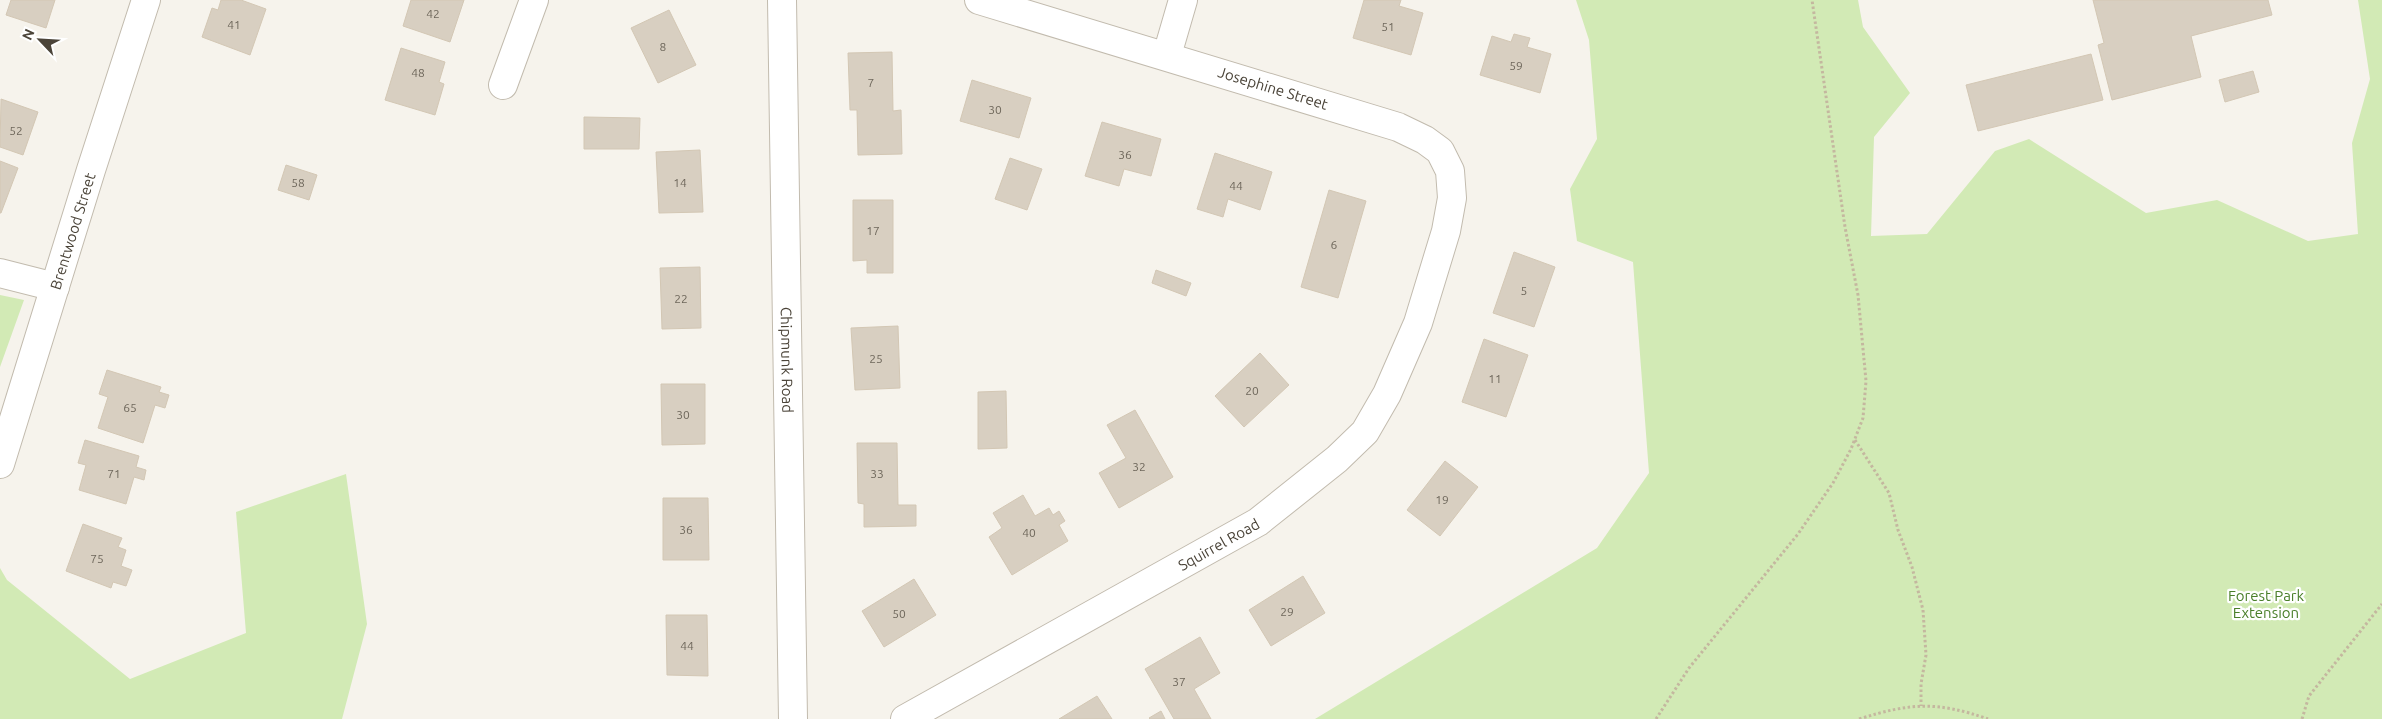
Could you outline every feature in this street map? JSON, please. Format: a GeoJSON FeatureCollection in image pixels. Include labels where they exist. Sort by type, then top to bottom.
{"type":"FeatureCollection","features":[{"type":"Feature","properties":{"kind":"street","name":"Brentwood Street"},"geometry":{"type":"LineString","coordinates":[[0,464],[146,0]]}},
{"type":"Feature","properties":{"kind":"street"},"geometry":{"type":"LineString","coordinates":[[503,85],[534,0]]}},
{"type":"Feature","properties":{"kind":"street","name":"Chipmunk Road"},"geometry":{"type":"LineString","coordinates":[[782,0],[793,719]]}},
{"type":"Feature","properties":{"kind":"street","name":"Josephine Street"},"geometry":{"type":"LineString","coordinates":[[979,0],[1398,127],[1433,144],[1446,160],[1452,182],[1452,198],[1446,231],[1432,274]]}},
{"type":"Feature","properties":{"kind":"street"},"geometry":{"type":"LineString","coordinates":[[1167,56],[1183,0]]}},
{"type":"Feature","properties":{"kind":"street"},"geometry":{"type":"LineString","coordinates":[[0,273],[55,288]]}},
{"type":"Feature","properties":{"kind":"street","name":"Squirrel Road"},"geometry":{"type":"LineString","coordinates":[[905,719],[1258,522],[1337,459],[1364,432],[1384,401],[1418,323],[1432,274]]}},
{"type":"Feature","properties":{"kind":"path"},"geometry":{"type":"LineString","coordinates":[[1656,719],[1690,668],[1798,534],[1833,483],[1863,418],[1866,381],[1858,295],[1845,227],[1812,0]]}},
{"type":"Feature","properties":{"kind":"path"},"geometry":{"type":"LineString","coordinates":[[1854,440],[1889,493],[1898,530],[1912,567],[1923,610],[1926,655],[1921,684],[1921,706]]}},
{"type":"Feature","properties":{"kind":"path"},"geometry":{"type":"LineString","coordinates":[[2302,719],[2309,696],[2382,604]]}},
{"type":"Feature","properties":{"kind":"path"},"geometry":{"type":"LineString","coordinates":[[1859,719],[1886,710],[1921,706],[1954,708],[1988,719]]}},
{"type":"Feature","properties":{"kind":"green space","name":"Forest Park Extension"},"geometry":{"type":"Polygon","coordinates":[[[1576,0],[1858,0],[1863,27],[1910,93],[1874,137],[1871,236],[1927,234],[1995,151],[2029,139],[2146,213],[2217,200],[2308,241],[2358,234],[2352,143],[2370,79],[2358,0],[2382,0],[2382,719],[1315,719],[1597,548],[1649,473],[1633,262],[1577,241],[1570,189],[1597,139],[1589,40],[1576,0]]]}},
{"type":"Feature","properties":{"kind":"green space"},"geometry":{"type":"Polygon","coordinates":[[[0,295],[24,300],[0,367],[0,295]]]}},
{"type":"Feature","properties":{"kind":"green space"},"geometry":{"type":"Polygon","coordinates":[[[346,474],[367,624],[342,719],[0,719],[0,568],[7,580],[130,679],[246,633],[236,512],[346,474]]]}},
{"type":"Feature","properties":{"kind":"building"},"geometry":{"type":"Polygon","coordinates":[[[11,0],[55,0],[46,28],[6,15],[11,0]]]}},
{"type":"Feature","properties":{"kind":"building"},"geometry":{"type":"Polygon","coordinates":[[[221,0],[241,0],[266,9],[250,55],[202,37],[212,8],[218,10],[221,0]]]}},
{"type":"Feature","properties":{"kind":"building"},"geometry":{"type":"Polygon","coordinates":[[[411,0],[464,0],[450,42],[403,26],[411,0]]]}},
{"type":"Feature","properties":{"kind":"building"},"geometry":{"type":"Polygon","coordinates":[[[1364,0],[1401,0],[1399,6],[1423,13],[1411,55],[1353,38],[1364,0]]]}},
{"type":"Feature","properties":{"kind":"building"},"geometry":{"type":"Polygon","coordinates":[[[2093,0],[2268,0],[2272,15],[2191,36],[2201,77],[2112,100],[2098,45],[2104,43],[2093,0]]]}},
{"type":"Feature","properties":{"kind":"building"},"geometry":{"type":"Polygon","coordinates":[[[669,10],[696,65],[658,83],[631,28],[669,10]]]}},
{"type":"Feature","properties":{"kind":"building"},"geometry":{"type":"Polygon","coordinates":[[[1514,34],[1530,38],[1527,47],[1551,54],[1540,93],[1480,75],[1492,36],[1511,42],[1514,34]]]}},
{"type":"Feature","properties":{"kind":"building"},"geometry":{"type":"Polygon","coordinates":[[[401,48],[445,62],[439,82],[444,84],[435,115],[385,100],[401,48]]]}},
{"type":"Feature","properties":{"kind":"building"},"geometry":{"type":"Polygon","coordinates":[[[892,52],[893,111],[901,110],[902,154],[858,155],[857,110],[850,110],[848,53],[892,52]]]}},
{"type":"Feature","properties":{"kind":"building"},"geometry":{"type":"Polygon","coordinates":[[[2091,54],[2103,100],[1978,131],[1966,85],[2091,54]]]}},
{"type":"Feature","properties":{"kind":"building"},"geometry":{"type":"Polygon","coordinates":[[[2253,71],[2259,92],[2225,102],[2219,80],[2253,71]]]}},
{"type":"Feature","properties":{"kind":"building"},"geometry":{"type":"Polygon","coordinates":[[[972,80],[1031,98],[1019,138],[960,121],[972,80]]]}},
{"type":"Feature","properties":{"kind":"building"},"geometry":{"type":"Polygon","coordinates":[[[1,99],[38,112],[23,155],[0,147],[1,99]]]}},
{"type":"Feature","properties":{"kind":"building"},"geometry":{"type":"Polygon","coordinates":[[[584,117],[640,118],[639,149],[584,149],[584,117]]]}},
{"type":"Feature","properties":{"kind":"building"},"geometry":{"type":"Polygon","coordinates":[[[1102,122],[1161,139],[1151,176],[1124,169],[1119,186],[1085,176],[1102,122]]]}},
{"type":"Feature","properties":{"kind":"building"},"geometry":{"type":"Polygon","coordinates":[[[700,150],[703,212],[659,213],[656,152],[700,150]]]}},
{"type":"Feature","properties":{"kind":"building"},"geometry":{"type":"Polygon","coordinates":[[[1215,153],[1272,172],[1260,210],[1228,199],[1223,217],[1197,209],[1215,153]]]}},
{"type":"Feature","properties":{"kind":"building"},"geometry":{"type":"Polygon","coordinates":[[[1010,158],[1042,169],[1027,210],[995,199],[1010,158]]]}},
{"type":"Feature","properties":{"kind":"building"},"geometry":{"type":"Polygon","coordinates":[[[0,161],[18,168],[1,213],[0,213],[0,161]]]}},
{"type":"Feature","properties":{"kind":"building"},"geometry":{"type":"Polygon","coordinates":[[[286,165],[317,175],[309,200],[278,190],[286,165]]]}},
{"type":"Feature","properties":{"kind":"building"},"geometry":{"type":"Polygon","coordinates":[[[1329,190],[1366,201],[1338,298],[1301,287],[1329,190]]]}},
{"type":"Feature","properties":{"kind":"building"},"geometry":{"type":"Polygon","coordinates":[[[853,200],[893,200],[893,273],[867,273],[867,260],[853,261],[853,200]]]}},
{"type":"Feature","properties":{"kind":"building"},"geometry":{"type":"Polygon","coordinates":[[[1514,252],[1555,267],[1534,327],[1493,313],[1514,252]]]}},
{"type":"Feature","properties":{"kind":"building"},"geometry":{"type":"Polygon","coordinates":[[[700,267],[701,328],[662,329],[660,268],[700,267]]]}},
{"type":"Feature","properties":{"kind":"building"},"geometry":{"type":"Polygon","coordinates":[[[1156,270],[1191,283],[1186,296],[1152,283],[1156,270]]]}},
{"type":"Feature","properties":{"kind":"building"},"geometry":{"type":"Polygon","coordinates":[[[898,326],[900,388],[855,390],[851,328],[898,326]]]}},
{"type":"Feature","properties":{"kind":"building"},"geometry":{"type":"Polygon","coordinates":[[[1484,339],[1528,355],[1506,417],[1462,402],[1484,339]]]}},
{"type":"Feature","properties":{"kind":"building"},"geometry":{"type":"Polygon","coordinates":[[[1260,353],[1289,385],[1244,427],[1215,396],[1260,353]]]}},
{"type":"Feature","properties":{"kind":"building"},"geometry":{"type":"Polygon","coordinates":[[[107,370],[161,387],[159,392],[169,395],[165,408],[155,405],[143,443],[98,428],[108,397],[99,394],[107,370]]]}},
{"type":"Feature","properties":{"kind":"building"},"geometry":{"type":"Polygon","coordinates":[[[661,384],[705,384],[705,444],[662,445],[661,384]]]}},
{"type":"Feature","properties":{"kind":"building"},"geometry":{"type":"Polygon","coordinates":[[[1006,391],[1007,448],[978,449],[978,392],[1006,391]]]}},
{"type":"Feature","properties":{"kind":"building"},"geometry":{"type":"Polygon","coordinates":[[[1135,410],[1173,477],[1119,508],[1099,473],[1126,458],[1107,425],[1135,410]]]}},
{"type":"Feature","properties":{"kind":"building"},"geometry":{"type":"Polygon","coordinates":[[[85,440],[139,456],[136,467],[146,470],[144,480],[134,477],[126,504],[79,490],[86,465],[78,463],[85,440]]]}},
{"type":"Feature","properties":{"kind":"building"},"geometry":{"type":"Polygon","coordinates":[[[857,443],[897,443],[898,505],[916,505],[916,526],[864,527],[864,504],[858,503],[857,443]]]}},
{"type":"Feature","properties":{"kind":"building"},"geometry":{"type":"Polygon","coordinates":[[[1445,461],[1478,487],[1440,536],[1407,510],[1445,461]]]}},
{"type":"Feature","properties":{"kind":"building"},"geometry":{"type":"Polygon","coordinates":[[[1023,495],[1035,516],[1049,508],[1053,515],[1059,511],[1065,521],[1059,525],[1068,541],[1012,575],[989,537],[1002,528],[993,513],[1023,495]]]}},
{"type":"Feature","properties":{"kind":"building"},"geometry":{"type":"Polygon","coordinates":[[[663,498],[708,498],[709,560],[663,560],[663,498]]]}},
{"type":"Feature","properties":{"kind":"building"},"geometry":{"type":"Polygon","coordinates":[[[83,524],[122,538],[118,547],[126,550],[121,566],[132,570],[126,586],[113,582],[111,588],[66,571],[83,524]]]}},
{"type":"Feature","properties":{"kind":"building"},"geometry":{"type":"Polygon","coordinates":[[[1303,576],[1325,613],[1271,646],[1249,610],[1303,576]]]}},
{"type":"Feature","properties":{"kind":"building"},"geometry":{"type":"Polygon","coordinates":[[[914,579],[936,615],[884,647],[862,611],[914,579]]]}},
{"type":"Feature","properties":{"kind":"building"},"geometry":{"type":"Polygon","coordinates":[[[666,615],[707,615],[708,676],[667,675],[666,615]]]}},
{"type":"Feature","properties":{"kind":"building"},"geometry":{"type":"Polygon","coordinates":[[[1200,637],[1220,673],[1194,689],[1211,719],[1174,719],[1145,669],[1200,637]]]}},
{"type":"Feature","properties":{"kind":"building"},"geometry":{"type":"Polygon","coordinates":[[[1097,696],[1112,719],[1059,719],[1097,696]]]}},
{"type":"Feature","properties":{"kind":"building"},"geometry":{"type":"Polygon","coordinates":[[[1161,711],[1165,719],[1149,718],[1161,711]]]}}]}
